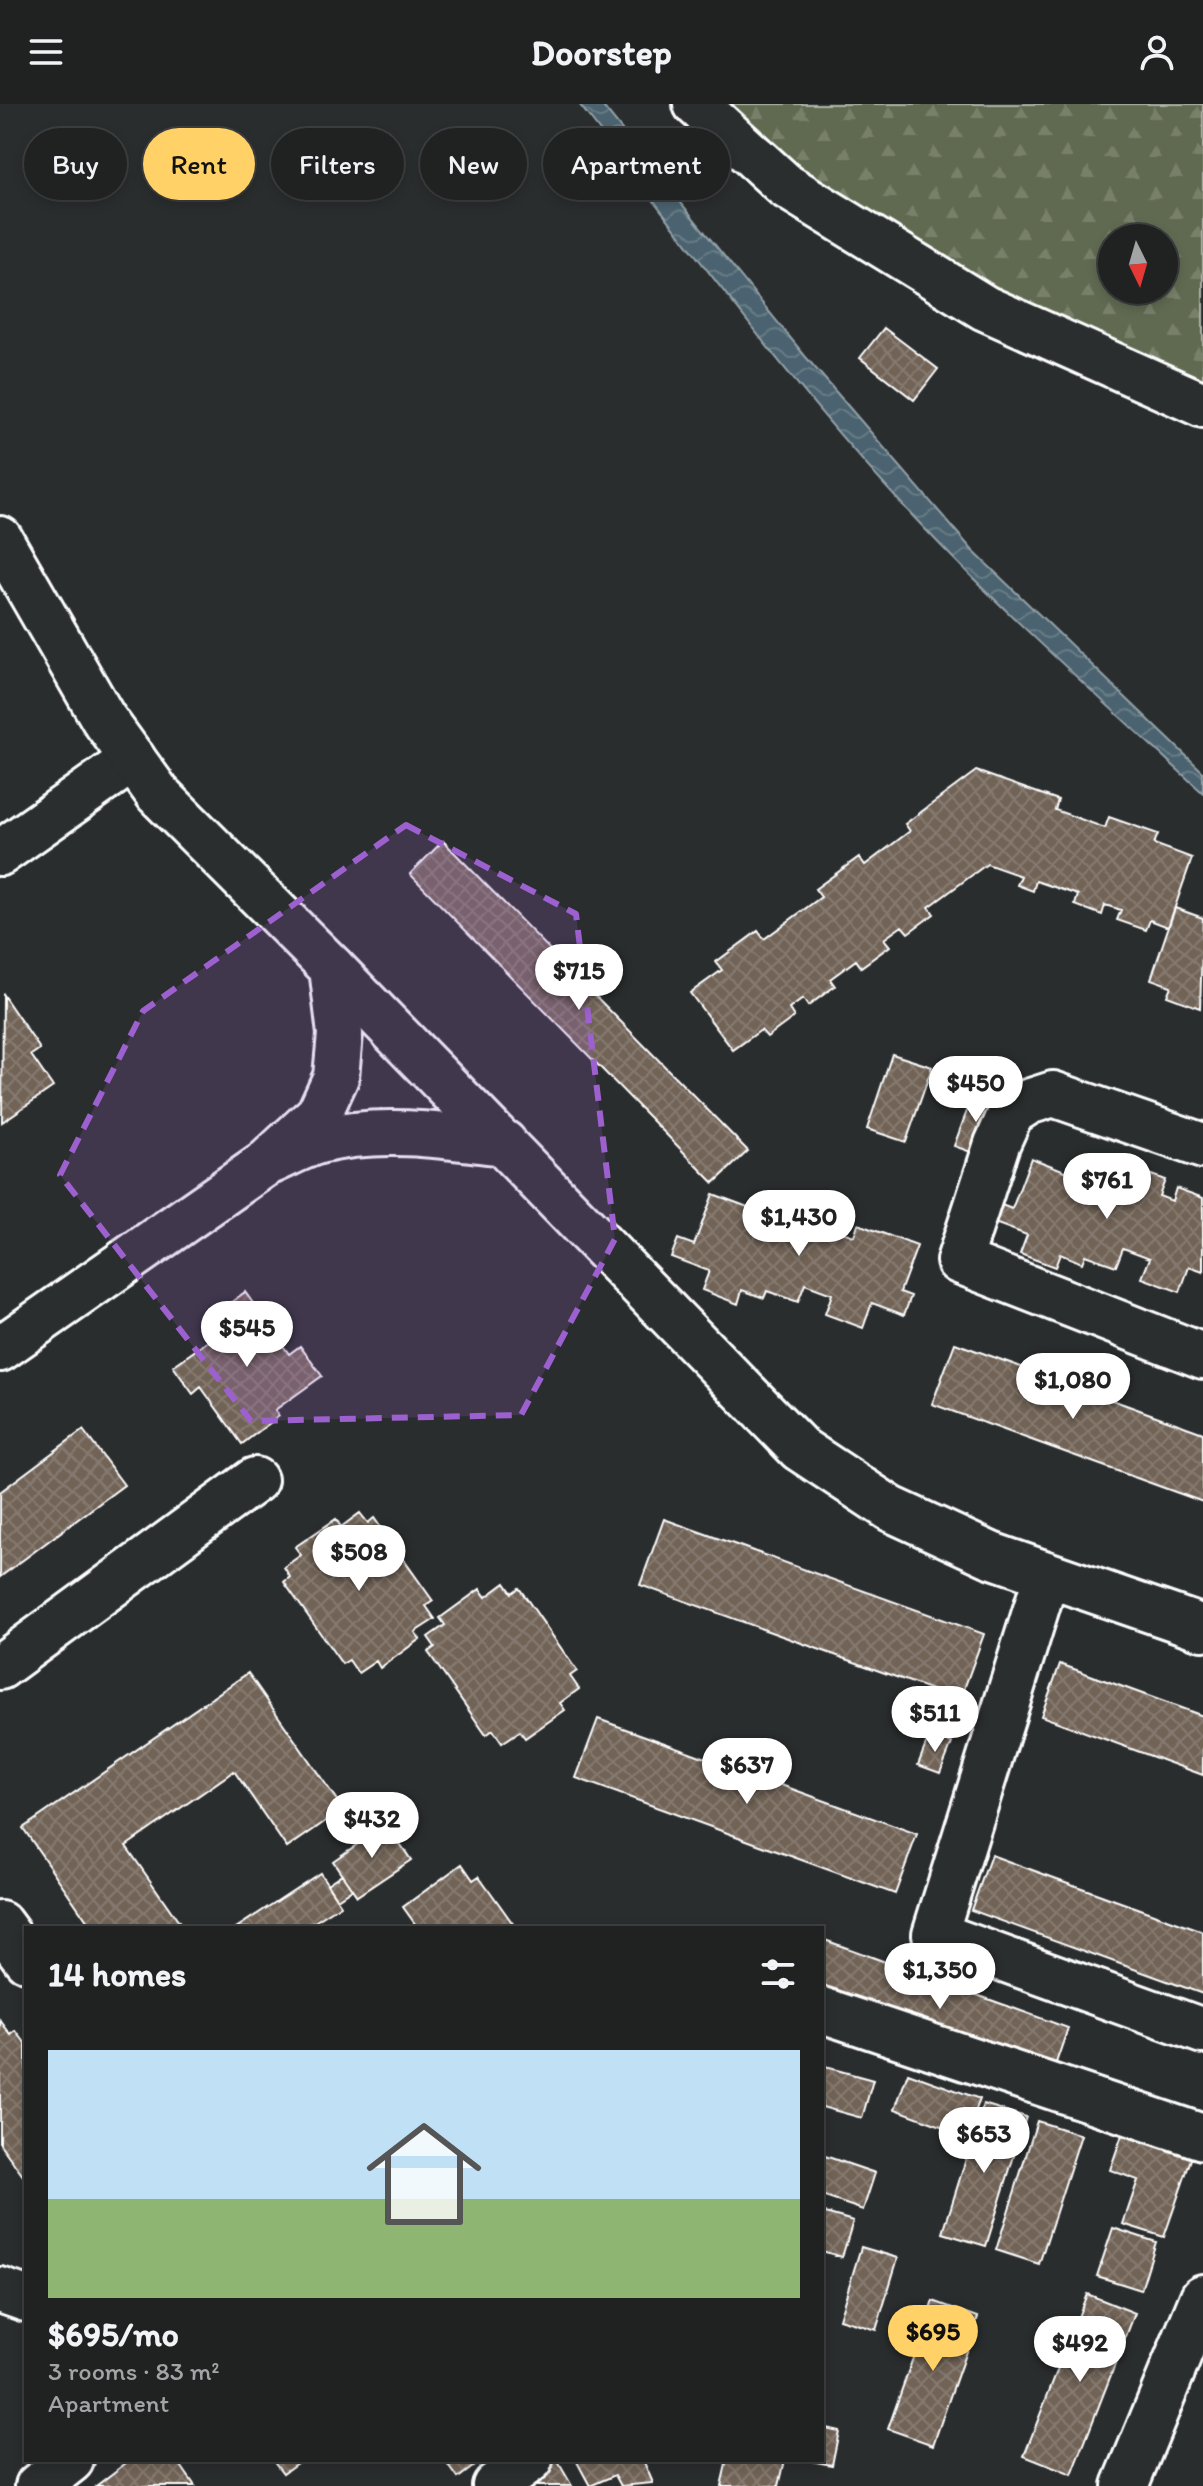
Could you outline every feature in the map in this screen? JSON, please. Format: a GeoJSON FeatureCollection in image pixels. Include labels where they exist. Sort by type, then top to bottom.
{"type":"FeatureCollection","features":[{"type":"Feature","properties":{"kind":"street"},"geometry":{"type":"LineString","coordinates":[[696,104],[786,186],[985,308],[1203,405]]}},
{"type":"Feature","properties":{"kind":"street"},"geometry":{"type":"LineString","coordinates":[[0,539],[103,718],[158,794],[504,1143],[800,1449],[891,1509],[991,1555],[1203,1628]]}},
{"type":"Feature","properties":{"kind":"street"},"geometry":{"type":"LineString","coordinates":[[0,853],[133,759]]}},
{"type":"Feature","properties":{"kind":"street"},"geometry":{"type":"LineString","coordinates":[[0,1349],[265,1164],[319,1114],[336,1077],[340,1034],[332,968]]}},
{"type":"Feature","properties":{"kind":"street"},"geometry":{"type":"LineString","coordinates":[[1203,1146],[1053,1094],[1028,1102],[1011,1113],[997,1144],[959,1261],[1203,1356]]}},
{"type":"Feature","properties":{"kind":"street"},"geometry":{"type":"LineString","coordinates":[[265,1164],[316,1142],[360,1134],[436,1134],[504,1143]]}},
{"type":"Feature","properties":{"kind":"street"},"geometry":{"type":"LineString","coordinates":[[0,1667],[255,1480]]}},
{"type":"Feature","properties":{"kind":"street"},"geometry":{"type":"LineString","coordinates":[[1047,1574],[935,1934],[1203,2031]]}},
{"type":"Feature","properties":{"kind":"street"},"geometry":{"type":"LineString","coordinates":[[0,1924],[24,1956]]}},
{"type":"Feature","properties":{"kind":"street"},"geometry":{"type":"LineString","coordinates":[[824,2011],[1203,2137]]}},
{"type":"Feature","properties":{"kind":"street"},"geometry":{"type":"LineString","coordinates":[[0,2290],[24,2298]]}},
{"type":"Feature","properties":{"kind":"street"},"geometry":{"type":"LineString","coordinates":[[1125,2486],[1203,2297]]}},
{"type":"Feature","properties":{"kind":"street"},"geometry":{"type":"LineString","coordinates":[[38,2486],[68,2462]]}},
{"type":"Feature","properties":{"kind":"street"},"geometry":{"type":"LineString","coordinates":[[495,2486],[527,2462]]}},
{"type":"Feature","properties":{"kind":"highlighted area"},"geometry":{"type":"Polygon","coordinates":[[[406,825],[576,914],[615,1239],[521,1415],[251,1421],[60,1175],[143,1011],[406,825]]]}},
{"type":"Feature","properties":{"kind":"green space"},"geometry":{"type":"Polygon","coordinates":[[[721,104],[1203,104],[1203,383],[996,294],[771,149],[721,104]]]}},
{"type":"Feature","properties":{"kind":"water"},"geometry":{"type":"Polygon","coordinates":[[[579,104],[601,104],[620,128],[597,128],[579,104]]]}},
{"type":"Feature","properties":{"kind":"water"},"geometry":{"type":"Polygon","coordinates":[[[653,200],[679,200],[805,356],[973,551],[1203,772],[1203,793],[1086,686],[934,539],[814,404],[653,200]]]}},
{"type":"Feature","properties":{"kind":"building"},"geometry":{"type":"Polygon","coordinates":[[[884,328],[938,369],[914,400],[860,358],[884,328]]]}},
{"type":"Feature","properties":{"kind":"building"},"geometry":{"type":"Polygon","coordinates":[[[976,771],[1058,800],[1055,810],[1105,828],[1109,817],[1158,834],[1154,844],[1192,858],[1168,927],[1150,920],[1146,930],[1117,920],[1121,910],[1105,905],[1102,915],[1075,905],[1078,895],[1036,881],[1033,891],[1017,885],[1021,876],[987,864],[929,907],[934,914],[908,933],[902,926],[884,939],[890,946],[861,967],[856,960],[830,979],[835,986],[808,1006],[803,999],[789,1009],[794,1017],[767,1037],[761,1030],[733,1050],[690,993],[722,970],[716,962],[758,931],[764,939],[821,897],[815,889],[859,857],[865,865],[910,831],[905,824],[976,771]]]}},
{"type":"Feature","properties":{"kind":"building"},"geometry":{"type":"Polygon","coordinates":[[[443,841],[748,1151],[714,1183],[410,874],[443,841]]]}},
{"type":"Feature","properties":{"kind":"building"},"geometry":{"type":"Polygon","coordinates":[[[1175,908],[1203,918],[1200,1008],[1167,996],[1171,986],[1151,979],[1175,908]]]}},
{"type":"Feature","properties":{"kind":"building"},"geometry":{"type":"Polygon","coordinates":[[[3,995],[40,1049],[31,1055],[53,1087],[2,1122],[3,995]]]}},
{"type":"Feature","properties":{"kind":"building"},"geometry":{"type":"Polygon","coordinates":[[[892,1054],[932,1067],[906,1142],[867,1129],[892,1054]]]}},
{"type":"Feature","properties":{"kind":"building"},"geometry":{"type":"Polygon","coordinates":[[[974,1092],[999,1101],[979,1155],[954,1146],[974,1092]]]}},
{"type":"Feature","properties":{"kind":"building"},"geometry":{"type":"Polygon","coordinates":[[[1031,1158],[1089,1180],[1086,1188],[1099,1192],[1111,1160],[1165,1180],[1159,1196],[1172,1201],[1176,1188],[1203,1198],[1203,1272],[1189,1267],[1180,1292],[1142,1278],[1150,1258],[1123,1248],[1116,1266],[1085,1255],[1082,1263],[1060,1254],[1055,1267],[1020,1254],[1027,1235],[989,1221],[996,1203],[1012,1209],[1031,1158]]]}},
{"type":"Feature","properties":{"kind":"building"},"geometry":{"type":"Polygon","coordinates":[[[713,1194],[772,1216],[769,1223],[781,1228],[793,1196],[848,1216],[842,1232],[854,1236],[858,1224],[917,1246],[900,1292],[911,1296],[904,1315],[872,1303],[863,1328],[825,1314],[832,1294],[805,1284],[798,1302],[767,1291],[764,1298],[742,1290],[738,1304],[702,1290],[709,1271],[671,1257],[678,1239],[694,1245],[713,1194]]]}},
{"type":"Feature","properties":{"kind":"building"},"geometry":{"type":"Polygon","coordinates":[[[245,1292],[268,1324],[274,1320],[283,1332],[277,1337],[289,1354],[300,1346],[322,1376],[275,1410],[279,1416],[242,1444],[201,1387],[193,1394],[173,1366],[224,1330],[213,1316],[245,1292]]]}},
{"type":"Feature","properties":{"kind":"building"},"geometry":{"type":"Polygon","coordinates":[[[955,1343],[1203,1433],[1203,1502],[932,1404],[955,1343]]]}},
{"type":"Feature","properties":{"kind":"building"},"geometry":{"type":"Polygon","coordinates":[[[83,1430],[124,1485],[0,1577],[0,1492],[83,1430]]]}},
{"type":"Feature","properties":{"kind":"building"},"geometry":{"type":"Polygon","coordinates":[[[360,1513],[368,1523],[374,1518],[433,1601],[426,1606],[435,1619],[415,1632],[420,1639],[380,1668],[376,1661],[358,1673],[349,1660],[342,1664],[284,1582],[290,1577],[284,1567],[301,1555],[295,1547],[336,1519],[341,1527],[360,1513]]]}},
{"type":"Feature","properties":{"kind":"building"},"geometry":{"type":"Polygon","coordinates":[[[664,1519],[984,1634],[960,1700],[640,1585],[664,1519]]]}},
{"type":"Feature","properties":{"kind":"building"},"geometry":{"type":"Polygon","coordinates":[[[505,1583],[512,1593],[519,1588],[577,1671],[570,1676],[579,1689],[560,1703],[565,1710],[525,1738],[520,1731],[502,1743],[493,1730],[486,1735],[428,1652],[435,1647],[428,1637],[445,1625],[440,1618],[480,1589],[486,1597],[505,1583]]]}},
{"type":"Feature","properties":{"kind":"building"},"geometry":{"type":"Polygon","coordinates":[[[1060,1664],[1203,1716],[1203,1775],[1041,1716],[1060,1664]]]}},
{"type":"Feature","properties":{"kind":"building"},"geometry":{"type":"Polygon","coordinates":[[[248,1673],[343,1809],[287,1848],[234,1771],[126,1846],[182,1926],[91,1926],[23,1828],[248,1673]]]}},
{"type":"Feature","properties":{"kind":"building"},"geometry":{"type":"Polygon","coordinates":[[[598,1719],[917,1834],[895,1894],[576,1778],[598,1719]]]}},
{"type":"Feature","properties":{"kind":"building"},"geometry":{"type":"Polygon","coordinates":[[[930,1734],[952,1743],[940,1773],[918,1765],[930,1734]]]}},
{"type":"Feature","properties":{"kind":"building"},"geometry":{"type":"Polygon","coordinates":[[[387,1824],[411,1860],[357,1896],[333,1861],[387,1824]]]}},
{"type":"Feature","properties":{"kind":"building"},"geometry":{"type":"Polygon","coordinates":[[[991,1855],[1203,1932],[1203,1994],[971,1910],[991,1855]]]}},
{"type":"Feature","properties":{"kind":"building"},"geometry":{"type":"Polygon","coordinates":[[[462,1864],[473,1880],[479,1876],[515,1926],[417,1926],[403,1907],[462,1864]]]}},
{"type":"Feature","properties":{"kind":"building"},"geometry":{"type":"Polygon","coordinates":[[[320,1873],[341,1905],[308,1926],[239,1926],[320,1873]]]}},
{"type":"Feature","properties":{"kind":"building"},"geometry":{"type":"Polygon","coordinates":[[[342,1874],[352,1889],[337,1899],[327,1884],[342,1874]]]}},
{"type":"Feature","properties":{"kind":"building"},"geometry":{"type":"Polygon","coordinates":[[[824,1940],[1068,2028],[1050,2080],[824,2000],[824,1940]]]}},
{"type":"Feature","properties":{"kind":"building"},"geometry":{"type":"Polygon","coordinates":[[[0,2020],[11,2035],[16,2031],[24,2041],[24,2175],[0,2144],[0,2020]]]}},
{"type":"Feature","properties":{"kind":"building"},"geometry":{"type":"Polygon","coordinates":[[[824,2067],[873,2080],[862,2118],[824,2108],[824,2067]]]}},
{"type":"Feature","properties":{"kind":"building"},"geometry":{"type":"Polygon","coordinates":[[[908,2073],[980,2099],[966,2135],[895,2109],[908,2073]]]}},
{"type":"Feature","properties":{"kind":"building"},"geometry":{"type":"Polygon","coordinates":[[[983,2104],[1026,2117],[986,2246],[943,2233],[983,2104]]]}},
{"type":"Feature","properties":{"kind":"building"},"geometry":{"type":"Polygon","coordinates":[[[1037,2121],[1081,2135],[1039,2264],[996,2250],[1037,2121]]]}},
{"type":"Feature","properties":{"kind":"building"},"geometry":{"type":"Polygon","coordinates":[[[1123,2132],[1192,2156],[1164,2237],[1123,2224],[1138,2180],[1110,2170],[1123,2132]]]}},
{"type":"Feature","properties":{"kind":"building"},"geometry":{"type":"Polygon","coordinates":[[[824,2156],[875,2173],[863,2210],[824,2197],[824,2156]]]}},
{"type":"Feature","properties":{"kind":"building"},"geometry":{"type":"Polygon","coordinates":[[[824,2213],[853,2221],[842,2257],[824,2252],[824,2213]]]}},
{"type":"Feature","properties":{"kind":"building"},"geometry":{"type":"Polygon","coordinates":[[[1113,2228],[1156,2242],[1141,2290],[1097,2276],[1113,2228]]]}},
{"type":"Feature","properties":{"kind":"building"},"geometry":{"type":"Polygon","coordinates":[[[861,2247],[898,2258],[876,2330],[839,2319],[861,2247]]]}},
{"type":"Feature","properties":{"kind":"building"},"geometry":{"type":"Polygon","coordinates":[[[1087,2294],[1135,2313],[1072,2475],[1024,2456],[1087,2294]]]}},
{"type":"Feature","properties":{"kind":"building"},"geometry":{"type":"Polygon","coordinates":[[[933,2301],[978,2317],[933,2445],[888,2429],[933,2301]]]}},
{"type":"Feature","properties":{"kind":"building"},"geometry":{"type":"Polygon","coordinates":[[[824,2427],[839,2431],[832,2465],[816,2462],[824,2462],[824,2427]]]}},
{"type":"Feature","properties":{"kind":"building"},"geometry":{"type":"Polygon","coordinates":[[[127,2462],[178,2462],[195,2486],[96,2486],[127,2462]]]}},
{"type":"Feature","properties":{"kind":"building"},"geometry":{"type":"Polygon","coordinates":[[[275,2462],[298,2462],[283,2473],[275,2462]]]}},
{"type":"Feature","properties":{"kind":"building"},"geometry":{"type":"Polygon","coordinates":[[[446,2462],[479,2462],[458,2478],[446,2462]]]}},
{"type":"Feature","properties":{"kind":"building"},"geometry":{"type":"Polygon","coordinates":[[[558,2462],[572,2486],[523,2486],[521,2481],[558,2462]]]}},
{"type":"Feature","properties":{"kind":"building"},"geometry":{"type":"Polygon","coordinates":[[[577,2462],[644,2462],[653,2483],[621,2486],[615,2475],[590,2486],[577,2462]]]}},
{"type":"Feature","properties":{"kind":"building"},"geometry":{"type":"Polygon","coordinates":[[[727,2462],[785,2462],[779,2486],[721,2486],[727,2462]]]}}]}
